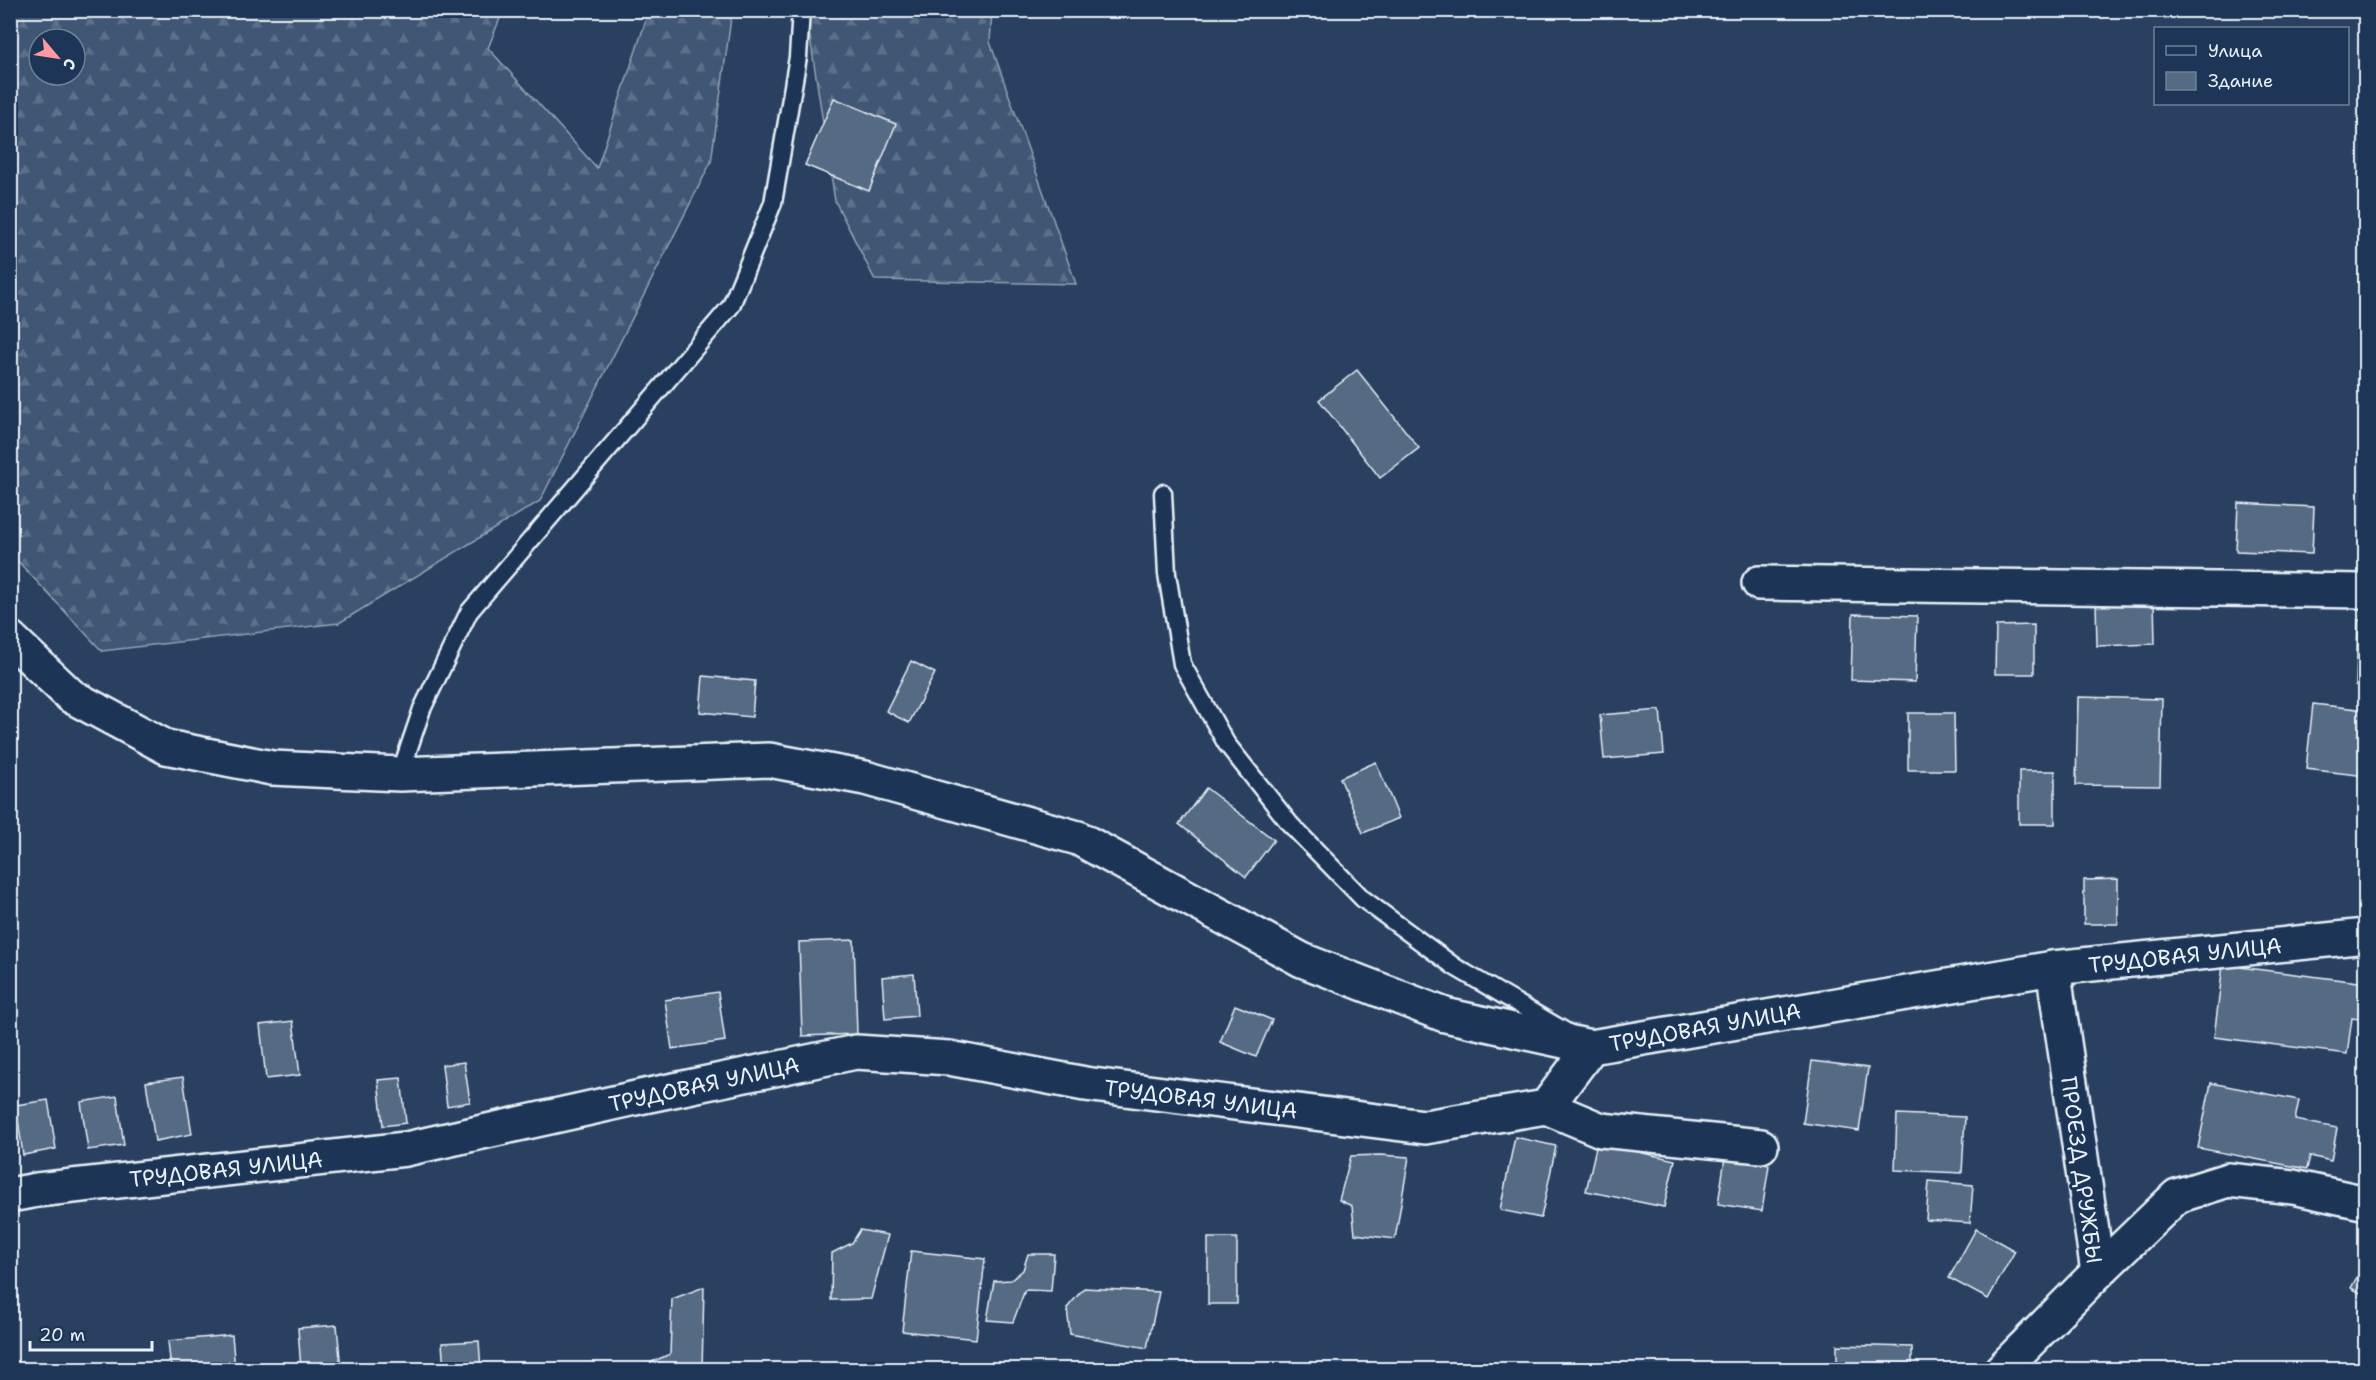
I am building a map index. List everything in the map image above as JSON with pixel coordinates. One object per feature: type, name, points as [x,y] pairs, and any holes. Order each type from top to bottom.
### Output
[{"type":"street","points":[[1759,583],[2366,591]]},
{"type":"street","points":[[10,638],[71,696],[166,747],[272,768],[400,774],[769,760],[865,778],[1078,838],[1302,960],[1445,1015],[1591,1047]]},
{"type":"street","name":"ТРУДОВАЯ УЛИЦА","points":[[10,1195],[37,1190],[406,1149],[856,1052],[949,1058],[1085,1084],[1425,1127],[1546,1107],[1591,1047],[2053,968],[2366,936]]},
{"type":"street","name":"ПРОЕЗД ДРУЖБЫ","points":[[2001,1370],[2098,1272],[2053,968]]},
{"type":"street","points":[[1546,1107],[1601,1130],[1761,1146]]},
{"type":"street","points":[[2098,1272],[2177,1197],[2228,1180],[2293,1186],[2366,1203]]},
{"type":"lane","points":[[400,774],[422,709],[469,612],[731,306],[773,203],[798,57],[801,10]]},
{"type":"lane","points":[[1163,493],[1167,574],[1182,664],[1226,743],[1290,824],[1363,899],[1455,967],[1526,1006],[1591,1047]]},
{"type":"green space","points":[[11,10],[503,11],[488,48],[597,168],[649,11],[732,11],[711,162],[540,501],[339,623],[102,651],[11,554]]},
{"type":"green space","points":[[806,11],[992,11],[990,42],[1076,284],[875,280],[835,201]]},
{"type":"building","points":[[834,98],[896,124],[869,191],[805,165]]},
{"type":"building","points":[[1357,370],[1419,448],[1380,478],[1319,400]]},
{"type":"building","points":[[2238,503],[2314,507],[2312,554],[2236,551]]},
{"type":"building","points":[[2154,600],[2155,644],[2097,646],[2096,602]]},
{"type":"building","points":[[1853,614],[1917,616],[1915,682],[1851,680]]},
{"type":"building","points":[[2358,620],[2366,621],[2366,686],[2356,685]]},
{"type":"building","points":[[2034,625],[2034,674],[1995,674],[1996,626]]},
{"type":"building","points":[[911,661],[935,673],[909,723],[886,711]]},
{"type":"building","points":[[703,676],[755,681],[752,717],[700,712]]},
{"type":"building","points":[[2078,697],[2162,699],[2160,786],[2076,785]]},
{"type":"building","points":[[2313,704],[2366,710],[2366,776],[2306,769]]},
{"type":"building","points":[[1660,710],[1664,754],[1604,759],[1600,715]]},
{"type":"building","points":[[1908,713],[1954,713],[1955,770],[1908,770]]},
{"type":"building","points":[[1376,762],[1399,818],[1363,833],[1340,778]]},
{"type":"building","points":[[2019,771],[2055,771],[2055,824],[2019,824]]},
{"type":"building","points":[[1206,788],[1274,840],[1246,877],[1179,824]]},
{"type":"building","points":[[2118,879],[2118,924],[2084,924],[2084,880]]},
{"type":"building","points":[[854,940],[857,1034],[802,1036],[799,942]]},
{"type":"building","points":[[2223,965],[2366,983],[2366,1020],[2352,1018],[2347,1054],[2214,1037]]},
{"type":"building","points":[[914,974],[917,1016],[885,1019],[882,977]]},
{"type":"building","points":[[718,992],[725,1041],[672,1049],[665,1000]]},
{"type":"building","points":[[1235,1005],[1272,1020],[1256,1057],[1220,1042]]},
{"type":"building","points":[[293,1021],[300,1075],[266,1079],[260,1025]]},
{"type":"building","points":[[1812,1061],[1868,1068],[1859,1131],[1803,1123]]},
{"type":"building","points":[[464,1062],[470,1102],[447,1106],[442,1065]]},
{"type":"building","points":[[183,1077],[192,1134],[155,1141],[146,1082]]},
{"type":"building","points":[[401,1078],[406,1123],[383,1126],[378,1080]]},
{"type":"building","points":[[2211,1083],[2299,1100],[2295,1120],[2337,1128],[2331,1161],[2310,1156],[2307,1169],[2198,1148]]},
{"type":"building","points":[[117,1096],[124,1145],[88,1150],[81,1102]]},
{"type":"building","points":[[48,1100],[56,1149],[23,1155],[16,1105]]},
{"type":"building","points":[[1897,1114],[1965,1117],[1962,1173],[1895,1170]]},
{"type":"building","points":[[1515,1137],[1556,1146],[1541,1218],[1500,1210]]},
{"type":"building","points":[[1597,1143],[1675,1160],[1664,1207],[1586,1191]]},
{"type":"building","points":[[1351,1156],[1409,1157],[1395,1239],[1355,1234],[1352,1206],[1339,1200]]},
{"type":"building","points":[[1725,1158],[1769,1165],[1762,1211],[1718,1204]]},
{"type":"building","points":[[1929,1181],[1973,1185],[1970,1223],[1926,1220]]},
{"type":"building","points":[[1976,1229],[2015,1251],[1988,1299],[1949,1278]]},
{"type":"building","points":[[860,1230],[888,1235],[871,1299],[831,1300],[832,1253],[852,1243]]},
{"type":"building","points":[[1208,1238],[1237,1238],[1237,1304],[1208,1304]]},
{"type":"building","points":[[911,1251],[985,1259],[976,1339],[902,1331]]},
{"type":"building","points":[[1028,1254],[1054,1254],[1051,1291],[1025,1290],[1013,1322],[987,1320],[994,1281],[1011,1280],[1023,1270]]},
{"type":"building","points":[[2366,1261],[2366,1296],[2351,1288]]},
{"type":"building","points":[[704,1287],[702,1370],[634,1370],[670,1354],[672,1299]]},
{"type":"building","points":[[1084,1288],[1159,1292],[1147,1348],[1070,1334],[1067,1308]]},
{"type":"building","points":[[337,1325],[341,1370],[301,1370],[298,1328]]},
{"type":"building","points":[[232,1335],[235,1370],[171,1370],[168,1341]]},
{"type":"building","points":[[479,1341],[481,1370],[444,1370],[442,1343]]},
{"type":"building","points":[[1837,1345],[1912,1347],[1912,1370],[1837,1370]]}]
